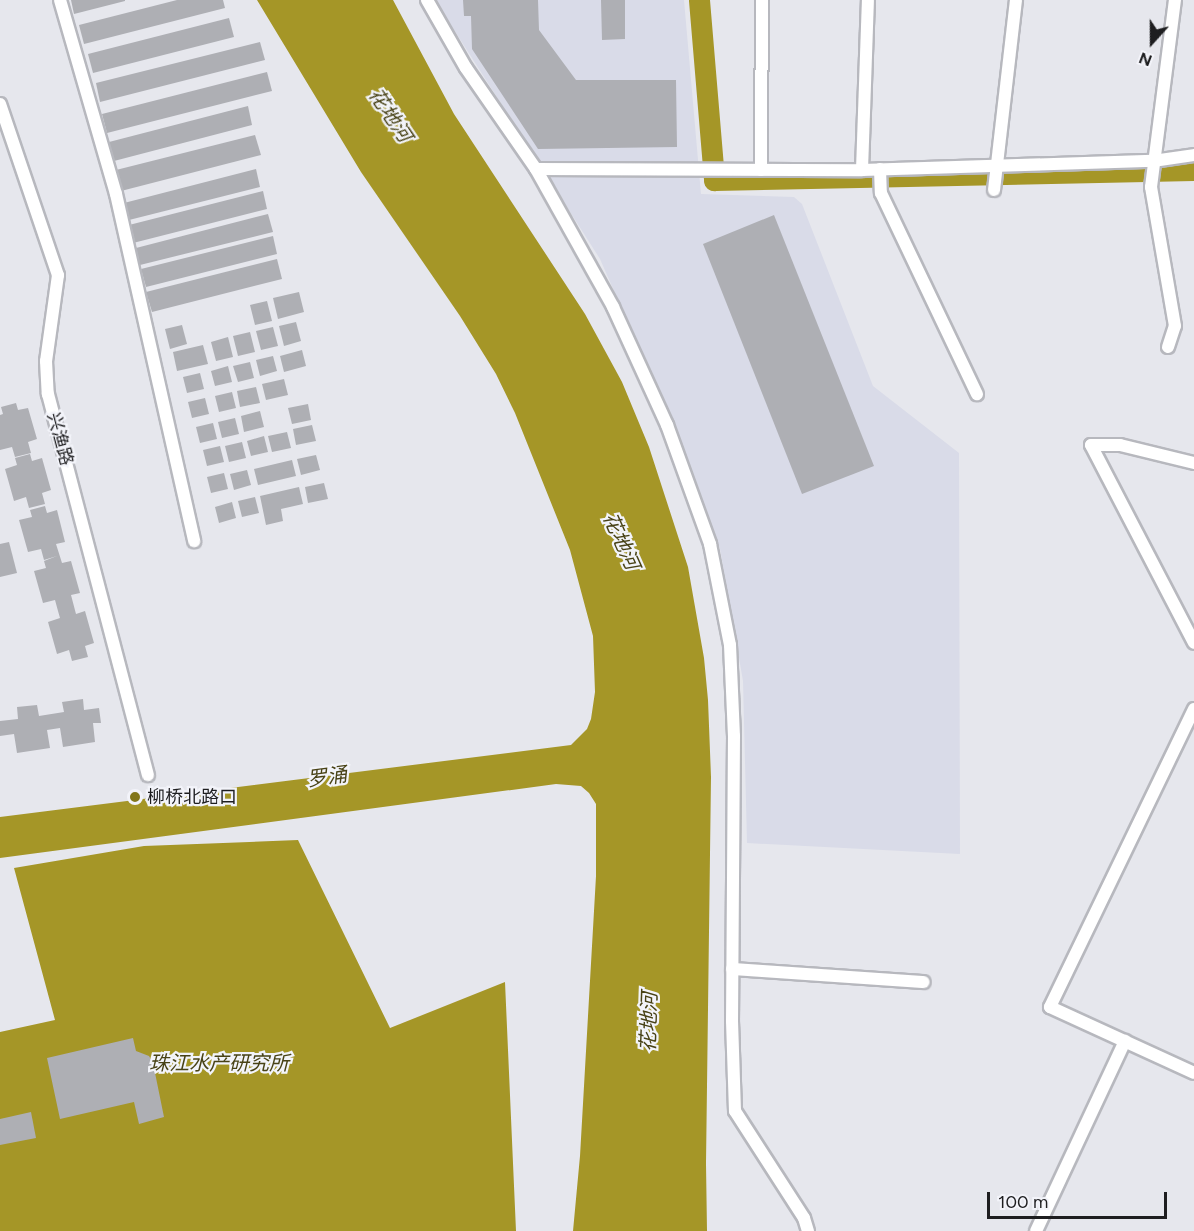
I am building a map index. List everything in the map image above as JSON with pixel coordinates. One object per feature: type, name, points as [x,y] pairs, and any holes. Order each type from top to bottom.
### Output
[{"type":"street","points":[[60,0],[116,194],[194,541]]},
{"type":"street","points":[[427,0],[466,68],[536,169],[613,307],[668,424],[710,544],[730,645],[734,736],[732,969],[735,1112],[804,1218],[808,1231]]},
{"type":"street","points":[[761,170],[762,0]]},
{"type":"street","points":[[862,170],[868,0]]},
{"type":"street","points":[[994,190],[995,165],[1016,0]]},
{"type":"street","points":[[1168,347],[1175,326],[1151,187],[1175,0]]},
{"type":"street","name":"兴渔路","points":[[0,104],[58,275],[46,361],[48,394],[148,775]]},
{"type":"street","points":[[536,169],[862,170],[1153,161],[1194,155]]},
{"type":"street","points":[[880,169],[881,193],[976,394]]},
{"type":"street","points":[[1194,463],[1120,445],[1090,445],[1194,643]]},
{"type":"street","points":[[1194,709],[1050,1007],[1194,1073]]},
{"type":"street","points":[[732,969],[924,982]]},
{"type":"street","points":[[1036,1231],[1125,1041]]},
{"type":"shaded area","points":[[435,0],[684,0],[701,194],[794,197],[802,204],[873,386],[959,453],[960,854],[747,843],[743,681],[720,549],[678,437],[600,259]]},
{"type":"water","points":[[257,0],[393,0],[454,114],[585,314],[622,382],[649,447],[688,567],[704,658],[708,700],[711,777],[707,1231],[573,1231],[580,1156],[596,876],[596,804],[581,786],[556,784],[0,858],[0,817],[571,745],[587,729],[591,719],[595,692],[593,636],[570,550],[515,413],[496,374],[460,316],[361,172]]},
{"type":"water","name":"珠江水产研究所","points":[[298,840],[390,1028],[505,982],[516,1231],[0,1231],[0,1032],[55,1020],[14,868],[144,846]]},
{"type":"building","points":[[71,0],[125,0],[125,1],[74,14]]},
{"type":"building","points":[[177,0],[223,0],[225,8],[84,44],[79,25]]},
{"type":"building","points":[[463,0],[538,0],[539,30],[576,80],[676,80],[677,147],[538,149],[472,49],[471,16],[464,16]]},
{"type":"building","points":[[601,0],[625,0],[625,39],[602,40]]},
{"type":"building","points":[[229,18],[234,37],[93,73],[88,54]]},
{"type":"building","points":[[260,42],[265,60],[100,102],[96,83]]},
{"type":"building","points":[[267,72],[272,91],[107,133],[102,114]]},
{"type":"building","points":[[248,106],[252,125],[114,161],[109,142]]},
{"type":"building","points":[[255,135],[261,155],[121,191],[116,170]]},
{"type":"building","points":[[256,169],[260,187],[129,220],[124,203]]},
{"type":"building","points":[[263,191],[267,209],[133,243],[129,225]]},
{"type":"building","points":[[268,214],[273,232],[140,265],[136,248]]},
{"type":"building","points":[[774,215],[874,466],[802,494],[703,244]]},
{"type":"building","points":[[273,236],[277,254],[146,287],[141,269]]},
{"type":"building","points":[[277,259],[282,279],[152,312],[146,292]]},
{"type":"building","points":[[299,292],[304,312],[278,319],[273,298]]},
{"type":"building","points":[[267,301],[272,321],[255,325],[250,305]]},
{"type":"building","points":[[296,322],[301,341],[284,346],[279,326]]},
{"type":"building","points":[[182,325],[187,344],[170,349],[165,329]]},
{"type":"building","points":[[273,327],[278,346],[261,350],[256,331]]},
{"type":"building","points":[[250,332],[255,352],[238,356],[233,336]]},
{"type":"building","points":[[228,337],[233,357],[216,361],[211,342]]},
{"type":"building","points":[[203,345],[208,364],[177,371],[173,352]]},
{"type":"building","points":[[302,350],[306,366],[284,372],[280,356]]},
{"type":"building","points":[[273,356],[277,371],[260,376],[256,360]]},
{"type":"building","points":[[250,362],[254,378],[238,382],[233,366]]},
{"type":"building","points":[[228,366],[232,382],[215,386],[211,371]]},
{"type":"building","points":[[200,373],[204,389],[187,393],[183,377]]},
{"type":"building","points":[[284,379],[288,395],[266,400],[262,384]]},
{"type":"building","points":[[256,387],[260,403],[240,407],[237,391]]},
{"type":"building","points":[[232,392],[236,408],[219,412],[215,396]]},
{"type":"building","points":[[205,398],[209,414],[192,418],[188,402]]},
{"type":"building","points":[[16,403],[18,410],[28,408],[37,439],[28,442],[31,453],[15,457],[12,447],[0,450],[0,415],[3,414],[1,407]]},
{"type":"building","points":[[308,404],[311,420],[292,424],[288,408]]},
{"type":"building","points":[[260,411],[264,427],[244,432],[241,416]]},
{"type":"building","points":[[235,418],[239,434],[222,438],[218,422]]},
{"type":"building","points":[[213,423],[217,439],[200,443],[196,427]]},
{"type":"building","points":[[312,425],[316,441],[296,445],[293,429]]},
{"type":"building","points":[[287,432],[291,448],[272,452],[268,436]]},
{"type":"building","points":[[264,436],[268,452],[251,456],[247,441]]},
{"type":"building","points":[[242,442],[246,458],[229,462],[225,446]]},
{"type":"building","points":[[220,446],[224,462],[207,466],[203,450]]},
{"type":"building","points":[[30,454],[32,461],[42,458],[51,490],[42,493],[45,504],[29,508],[26,497],[14,501],[5,469],[17,465],[15,458]]},
{"type":"building","points":[[316,455],[320,470],[301,475],[297,459]]},
{"type":"building","points":[[292,460],[296,476],[258,485],[254,469]]},
{"type":"building","points":[[247,470],[251,485],[234,490],[230,474]]},
{"type":"building","points":[[224,473],[228,489],[211,493],[207,477]]},
{"type":"building","points":[[324,483],[328,499],[308,503],[305,487]]},
{"type":"building","points":[[299,487],[303,504],[281,509],[283,521],[266,525],[260,496]]},
{"type":"building","points":[[255,497],[259,513],[242,517],[238,501]]},
{"type":"building","points":[[232,502],[236,518],[219,523],[215,507]]},
{"type":"building","points":[[45,506],[47,513],[57,510],[65,542],[56,544],[62,563],[71,561],[80,593],[71,595],[76,614],[85,611],[94,643],[85,646],[88,657],[72,661],[69,650],[57,654],[48,622],[60,618],[55,600],[43,603],[34,571],[46,568],[44,561],[57,556],[44,560],[41,549],[28,552],[19,520],[32,517],[30,510]]},
{"type":"building","points":[[9,542],[17,573],[0,577],[0,544]]},
{"type":"building","points":[[83,699],[84,710],[99,708],[101,723],[93,723],[95,742],[63,747],[60,728],[47,730],[50,748],[17,753],[14,734],[0,736],[0,721],[18,719],[17,707],[37,705],[39,716],[64,712],[62,702]]},
{"type":"building","points":[[133,1038],[136,1051],[149,1056],[153,1063],[164,1117],[139,1124],[134,1102],[60,1119],[47,1058]]},
{"type":"building","points":[[31,1112],[36,1138],[0,1145],[0,1119]]},
{"type":"waterway","points":[[699,0],[714,180],[1194,170]]},
{"type":"place","name":"柳桥北路口","points":[[135,797]]},
{"type":"water label","name":"花地河","points":[[390,115]]},
{"type":"water label","name":"花地河","points":[[621,541]]},
{"type":"water label","name":"罗涌","points":[[327,777]]},
{"type":"water label","name":"花地河","points":[[649,1022]]}]
